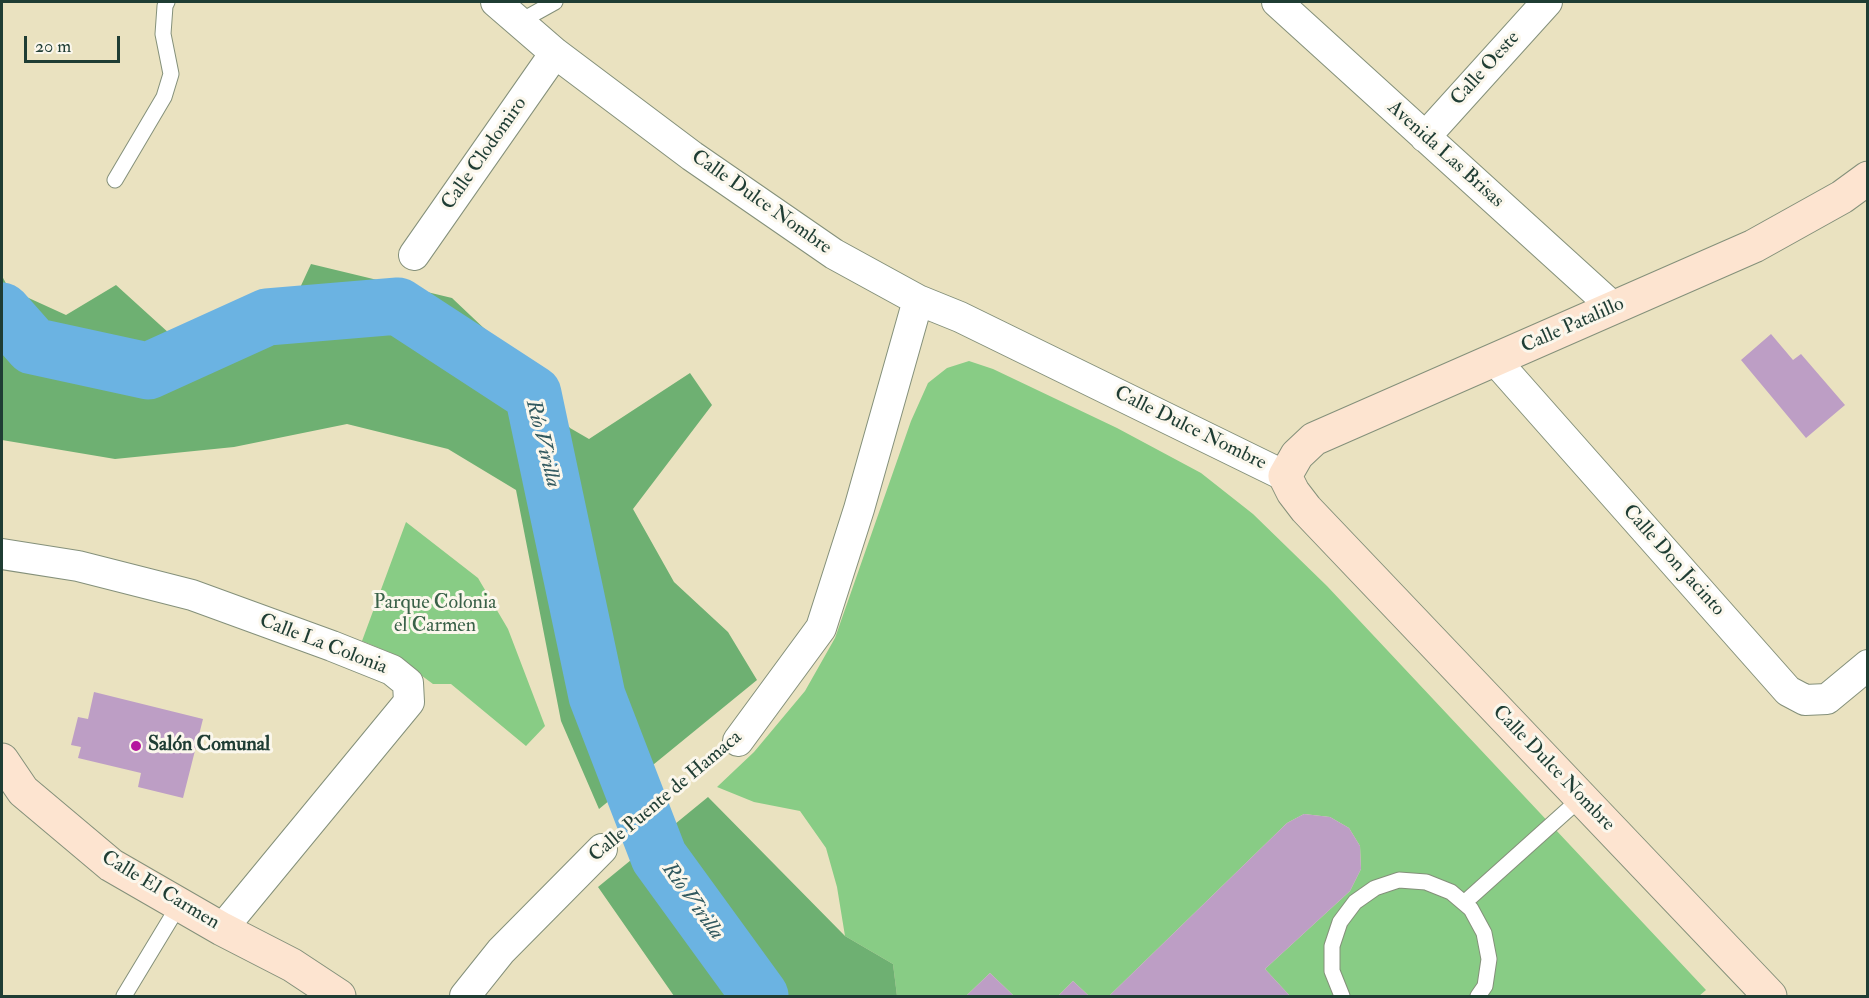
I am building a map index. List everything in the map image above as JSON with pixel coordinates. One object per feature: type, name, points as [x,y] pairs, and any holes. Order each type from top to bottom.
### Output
[{"type":"street","name":"Calle Dulce Nombre","points":[[496,2],[555,53],[692,156],[834,254],[918,300],[960,317],[1285,476],[1293,492],[1306,509],[1770,996]]},
{"type":"street","name":"Avenida Las Brisas","points":[[1277,2],[1614,308]]},
{"type":"street","name":"Calle Oeste","points":[[1425,136],[1547,2]]},
{"type":"street","name":"Calle Clodomiro","points":[[414,255],[555,53]]},
{"type":"street","name":"Calle Patalillo","points":[[1285,476],[1298,455],[1314,439],[1754,246],[1842,197],[1868,178]]},
{"type":"street","name":"Calle Puente de Hamaca","points":[[738,741],[821,628],[859,509],[918,300]]},
{"type":"street","name":"Calle Don Jacinto","points":[[1495,360],[1788,691],[1805,700],[1827,699],[1868,665]]},
{"type":"street","name":"Calle La Colonia","points":[[2,554],[78,566],[192,595],[392,670],[408,683],[409,702],[222,929]]},
{"type":"street","name":"Calle El Carmen","points":[[2,760],[23,792],[111,865],[222,929],[292,965],[339,996]]},
{"type":"street","name":"Calle Puente de Hamaca","points":[[465,996],[501,951],[602,849]]},
{"type":"lane","points":[[115,180],[164,97],[171,74],[163,34],[167,2]]},
{"type":"lane","points":[[519,22],[555,2]]},
{"type":"lane","points":[[1464,903],[1581,798]]},
{"type":"lane","points":[[1342,996],[1332,971],[1332,945],[1340,922],[1355,902],[1375,888],[1400,880],[1426,882],[1451,892],[1471,909],[1484,933],[1489,959],[1485,986],[1478,996]]},
{"type":"lane","points":[[124,996],[179,905]]},
{"type":"path","name":"Calle Puente de Hamaca","points":[[602,849],[738,741]]},
{"type":"green space","points":[[311,264],[452,298],[507,350],[570,428],[589,439],[690,373],[712,405],[633,509],[674,582],[728,632],[757,680],[599,809],[561,721],[516,490],[448,449],[347,424],[234,447],[115,459],[2,440],[2,276],[9,289],[66,315],[116,285],[170,334],[227,326],[280,331]]},
{"type":"green space","points":[[969,361],[993,369],[1117,428],[1201,473],[1253,514],[1327,586],[1706,990],[1699,996],[1290,996],[1265,969],[1350,891],[1361,869],[1360,846],[1349,828],[1330,817],[1304,814],[1287,823],[1109,996],[1089,996],[1073,981],[1058,996],[1014,996],[990,973],[966,996],[897,996],[893,964],[845,936],[837,887],[826,848],[800,811],[754,802],[717,787],[754,752],[805,691],[835,638],[911,421],[928,383],[947,368]]},
{"type":"green space","name":"Parque Colonia el Carmen","points":[[406,522],[478,578],[508,629],[545,726],[526,746],[451,684],[433,684],[391,653],[362,641]]},
{"type":"green space","points":[[708,797],[845,936],[893,964],[897,996],[674,996],[598,887]]},
{"type":"building","points":[[1771,334],[1793,360],[1801,354],[1845,405],[1806,438],[1741,360]]},
{"type":"building","name":"Salón Comunal","points":[[94,692],[203,719],[183,798],[138,787],[141,773],[78,758],[81,747],[71,745],[78,717],[88,719]]},
{"type":"building","points":[[1304,814],[1330,817],[1349,828],[1360,846],[1361,869],[1350,891],[1265,969],[1290,996],[1109,996],[1287,823]]},
{"type":"building","points":[[990,973],[1014,996],[966,996]]},
{"type":"building","points":[[1073,981],[1089,996],[1058,996]]},
{"type":"waterway","name":"Río Virilla","points":[[2,311],[33,346],[148,371],[267,317],[398,306],[533,394],[597,696],[659,857],[760,996]]},
{"type":"place","name":"Salón Comunal","points":[[136,746]]}]
